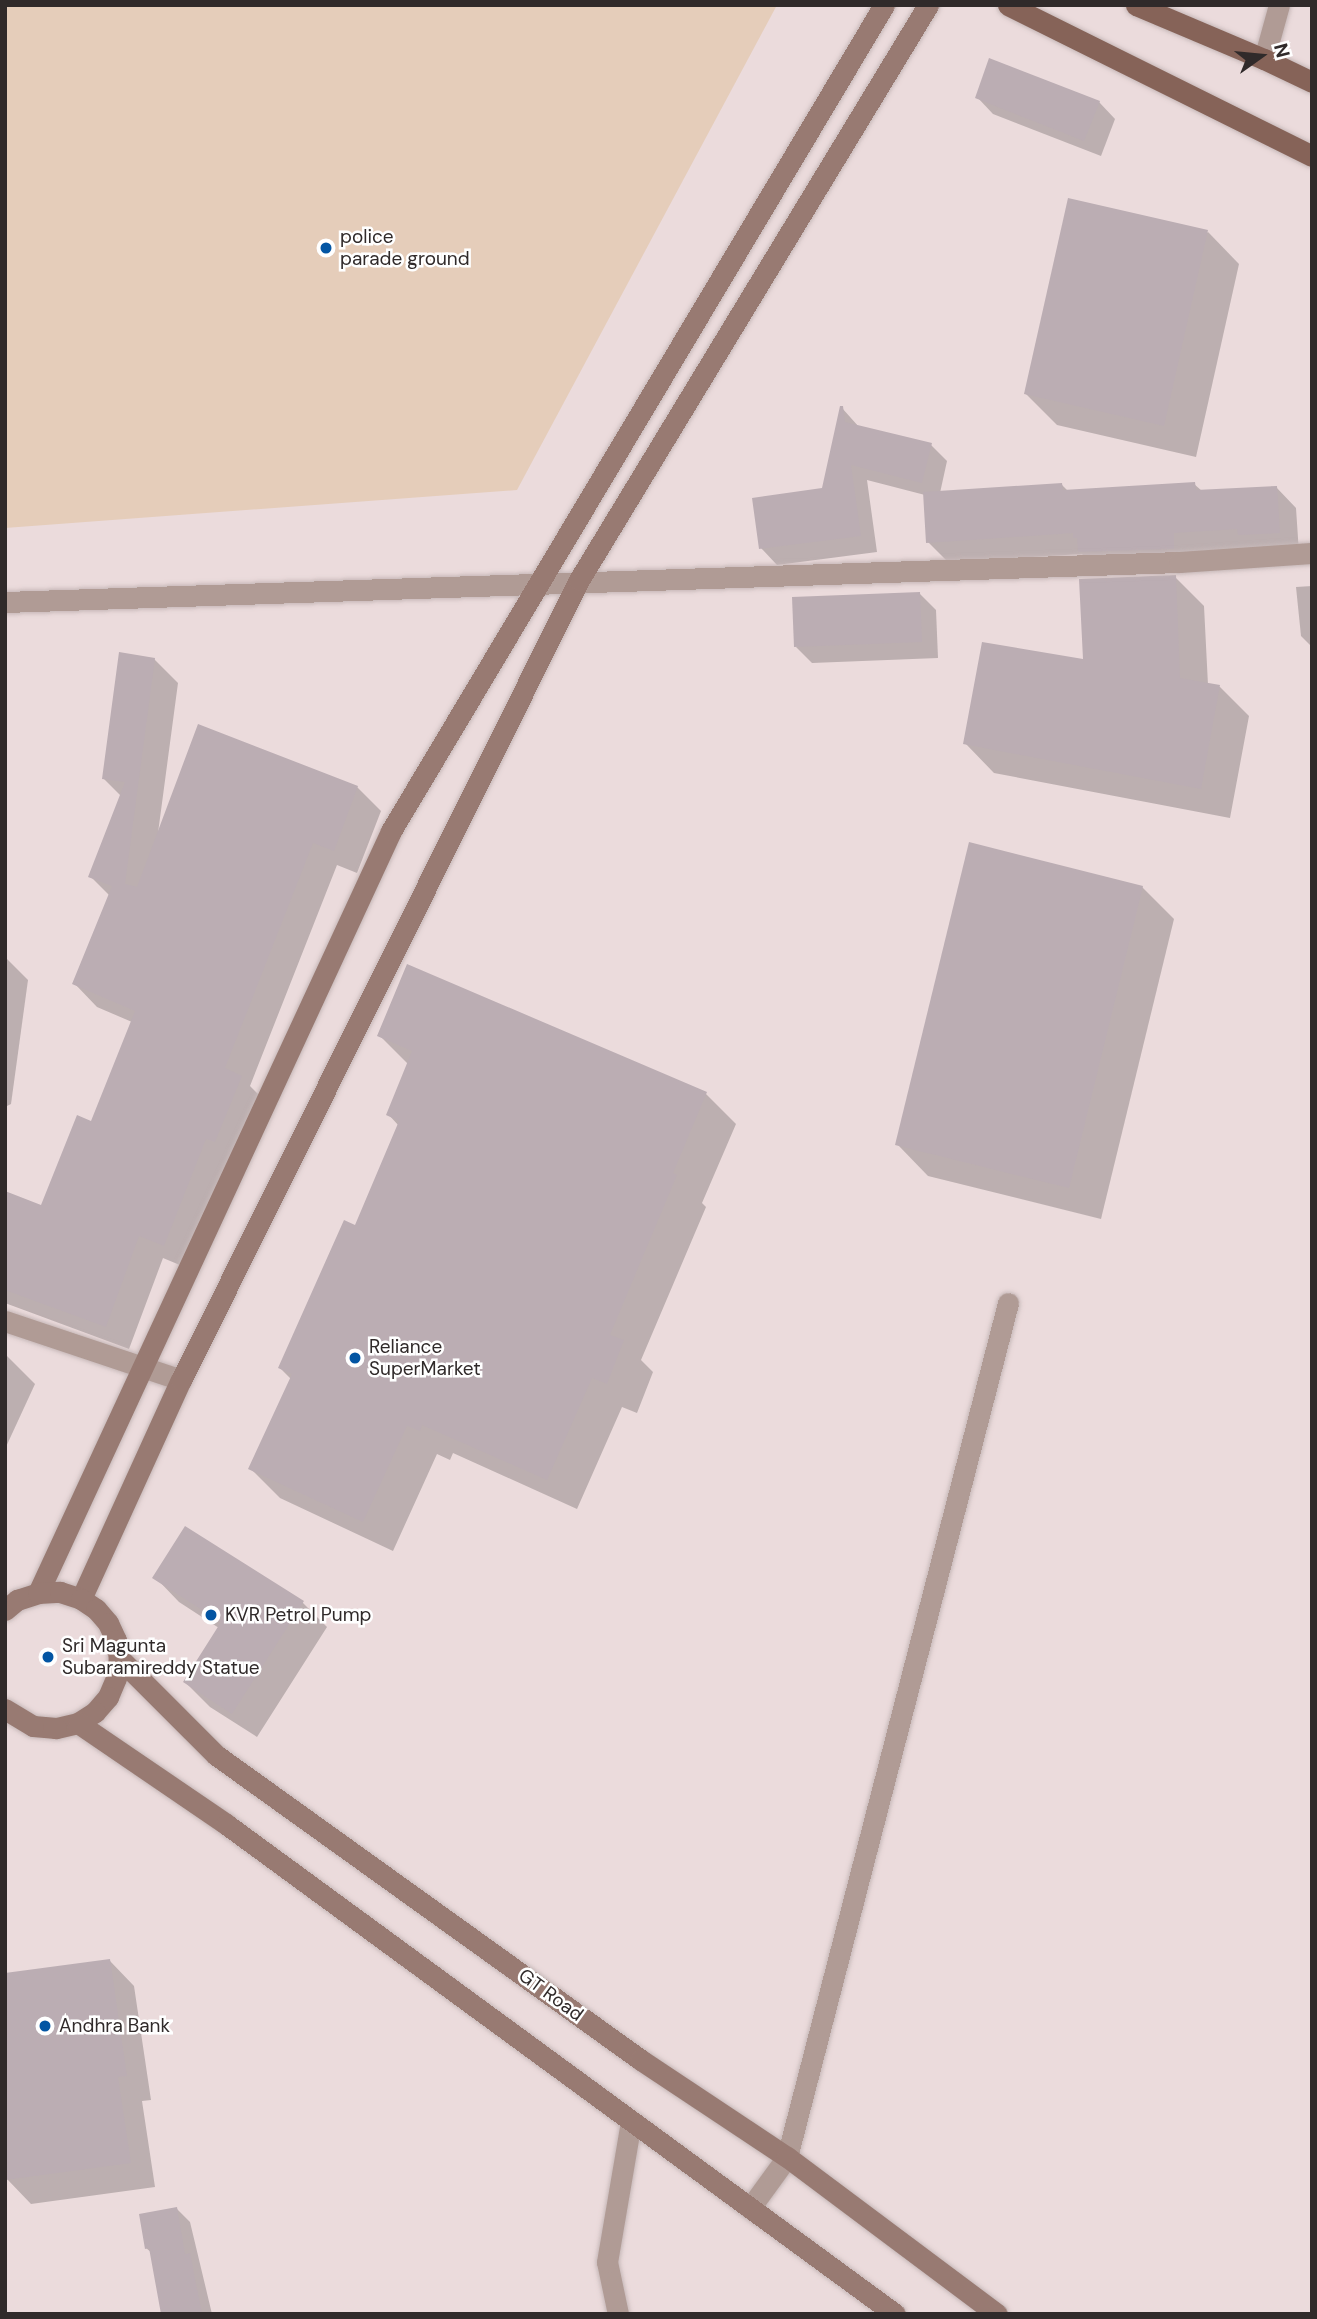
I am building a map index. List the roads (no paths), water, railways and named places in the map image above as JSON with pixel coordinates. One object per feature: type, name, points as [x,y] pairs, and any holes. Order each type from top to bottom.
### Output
[{"type":"main road","points":[[38,1593],[391,831],[884,5]]},
{"type":"main road","points":[[81,1599],[181,1380],[579,580],[928,5]]},
{"type":"main road","points":[[1008,5],[1312,156]]},
{"type":"main road","points":[[1136,5],[1312,82]]},
{"type":"main road","points":[[7,1718],[33,1726],[56,1728],[78,1723],[95,1712],[108,1697],[116,1678],[119,1658],[116,1640],[108,1623],[96,1609],[81,1599],[60,1592],[38,1593],[9,1602]]},
{"type":"main road","name":"GT Road","points":[[119,1658],[216,1755],[641,2060],[787,2157],[997,2314]]},
{"type":"main road","points":[[78,1723],[226,1824],[895,2314]]},
{"type":"street","points":[[1264,59],[1279,5]]},
{"type":"street","points":[[5,602],[540,581],[1165,562],[1312,553]]},
{"type":"street","points":[[750,2208],[787,2157],[1009,1303]]},
{"type":"street","points":[[5,1321],[181,1380]]},
{"type":"street","points":[[618,2314],[607,2262],[631,2121]]},
{"type":"place","name":"police parade ground","points":[[326,248]]},
{"type":"place","name":"Reliance SuperMarket","points":[[355,1358]]},
{"type":"place","name":"KVR Petrol Pump","points":[[211,1615]]},
{"type":"place","name":"Sri Magunta Subaramireddy Statue","points":[[48,1657]]},
{"type":"place","name":"Andhra Bank","points":[[45,2026]]}]
